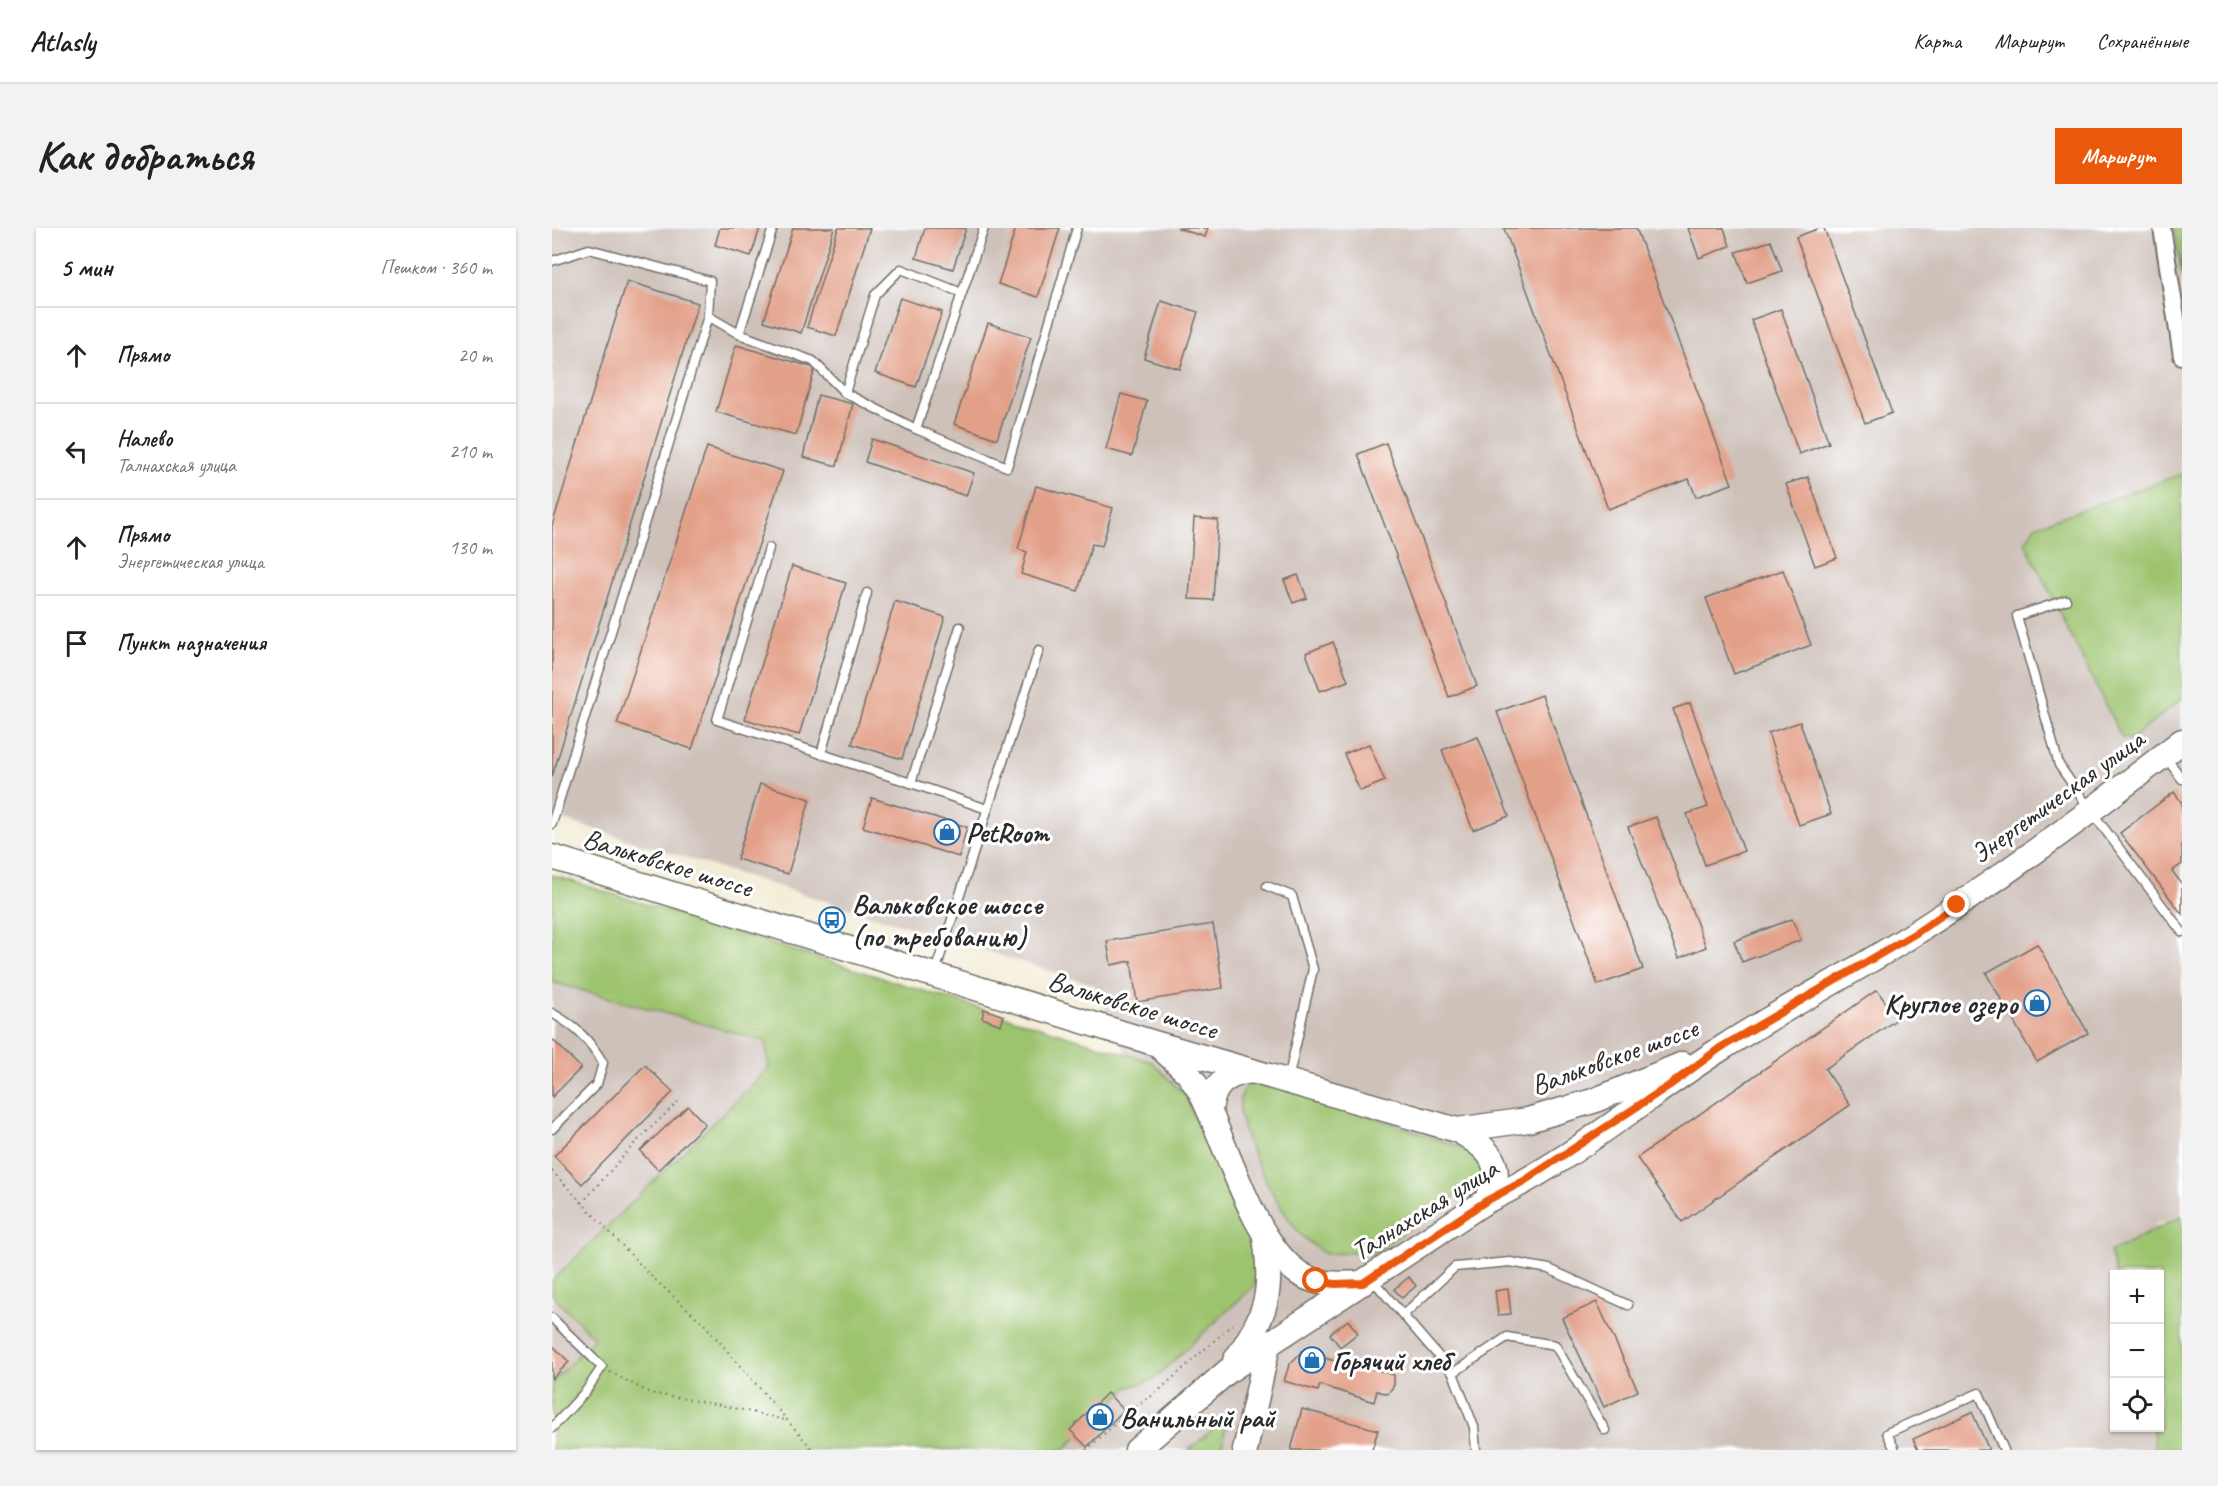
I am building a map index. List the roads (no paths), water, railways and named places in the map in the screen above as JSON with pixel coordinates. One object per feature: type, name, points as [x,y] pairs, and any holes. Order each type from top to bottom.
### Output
[{"type":"main road","name":"Энергетическая улица","points":[[1720,1048],[1916,933],[2038,850],[2173,748]]},
{"type":"main road","name":"Вальковское шоссе","points":[[552,857],[1154,1043],[1457,1130],[1472,1138],[1491,1158],[1497,1178],[1495,1197]]},
{"type":"main road","points":[[1154,1043],[1212,1100],[1232,1163],[1265,1236],[1285,1261],[1301,1274],[1316,1281],[1335,1284],[1367,1280]]},
{"type":"main road","name":"Вальковское шоссе","points":[[1457,1130],[1528,1120],[1593,1101],[1720,1048]]},
{"type":"main road","name":"Талнахская улица","points":[[1137,1450],[1228,1371],[1670,1085],[1720,1048]]},
{"type":"main road","points":[[1212,1100],[1229,1076],[1252,1071]]},
{"type":"main road","points":[[1228,1371],[1257,1328],[1266,1307],[1270,1268],[1265,1236]]},
{"type":"main road","points":[[1245,1450],[1268,1346]]},
{"type":"street","points":[[2162,228],[2182,357]]},
{"type":"lane","points":[[739,334],[773,228]]},
{"type":"lane","points":[[916,429],[984,228]]},
{"type":"lane","points":[[708,316],[739,334],[813,361],[845,393],[916,429],[1007,467],[1077,228]]},
{"type":"lane","points":[[552,261],[589,249],[710,280],[708,316],[552,824]]},
{"type":"lane","points":[[845,393],[874,295],[901,268],[962,293]]},
{"type":"lane","points":[[769,548],[717,720],[987,809]]},
{"type":"lane","points":[[821,754],[867,593]]},
{"type":"lane","points":[[2066,600],[2017,616],[2060,765],[2091,811],[2182,932]]},
{"type":"lane","points":[[911,783],[960,627]]},
{"type":"lane","points":[[934,975],[1039,650]]},
{"type":"lane","points":[[2173,748],[2182,779]]},
{"type":"lane","points":[[1267,886],[1292,896],[1313,969],[1288,1081]]},
{"type":"lane","points":[[552,1013],[572,1025],[592,1043],[603,1063],[597,1084],[552,1129]]},
{"type":"lane","points":[[1403,1315],[1455,1267],[1510,1262],[1549,1269],[1628,1305]]},
{"type":"lane","points":[[1367,1280],[1403,1315],[1453,1373],[1474,1427],[1476,1450]]},
{"type":"lane","points":[[552,1318],[602,1367],[586,1391],[552,1428]]},
{"type":"lane","points":[[1453,1373],[1507,1337],[1555,1345],[1605,1430]]},
{"type":"lane","points":[[1895,1450],[1887,1433],[1979,1393],[2004,1450]]},
{"type":"place","name":"PetRoom","points":[[947,832]]},
{"type":"place","name":"Вальковское шоссе (по требованию)","points":[[832,920]]},
{"type":"place","name":"Круглое озеро","points":[[2037,1003]]},
{"type":"place","name":"Горячий хлеб","points":[[1312,1360]]},
{"type":"place","name":"Ванильный рай","points":[[1100,1417]]}]
